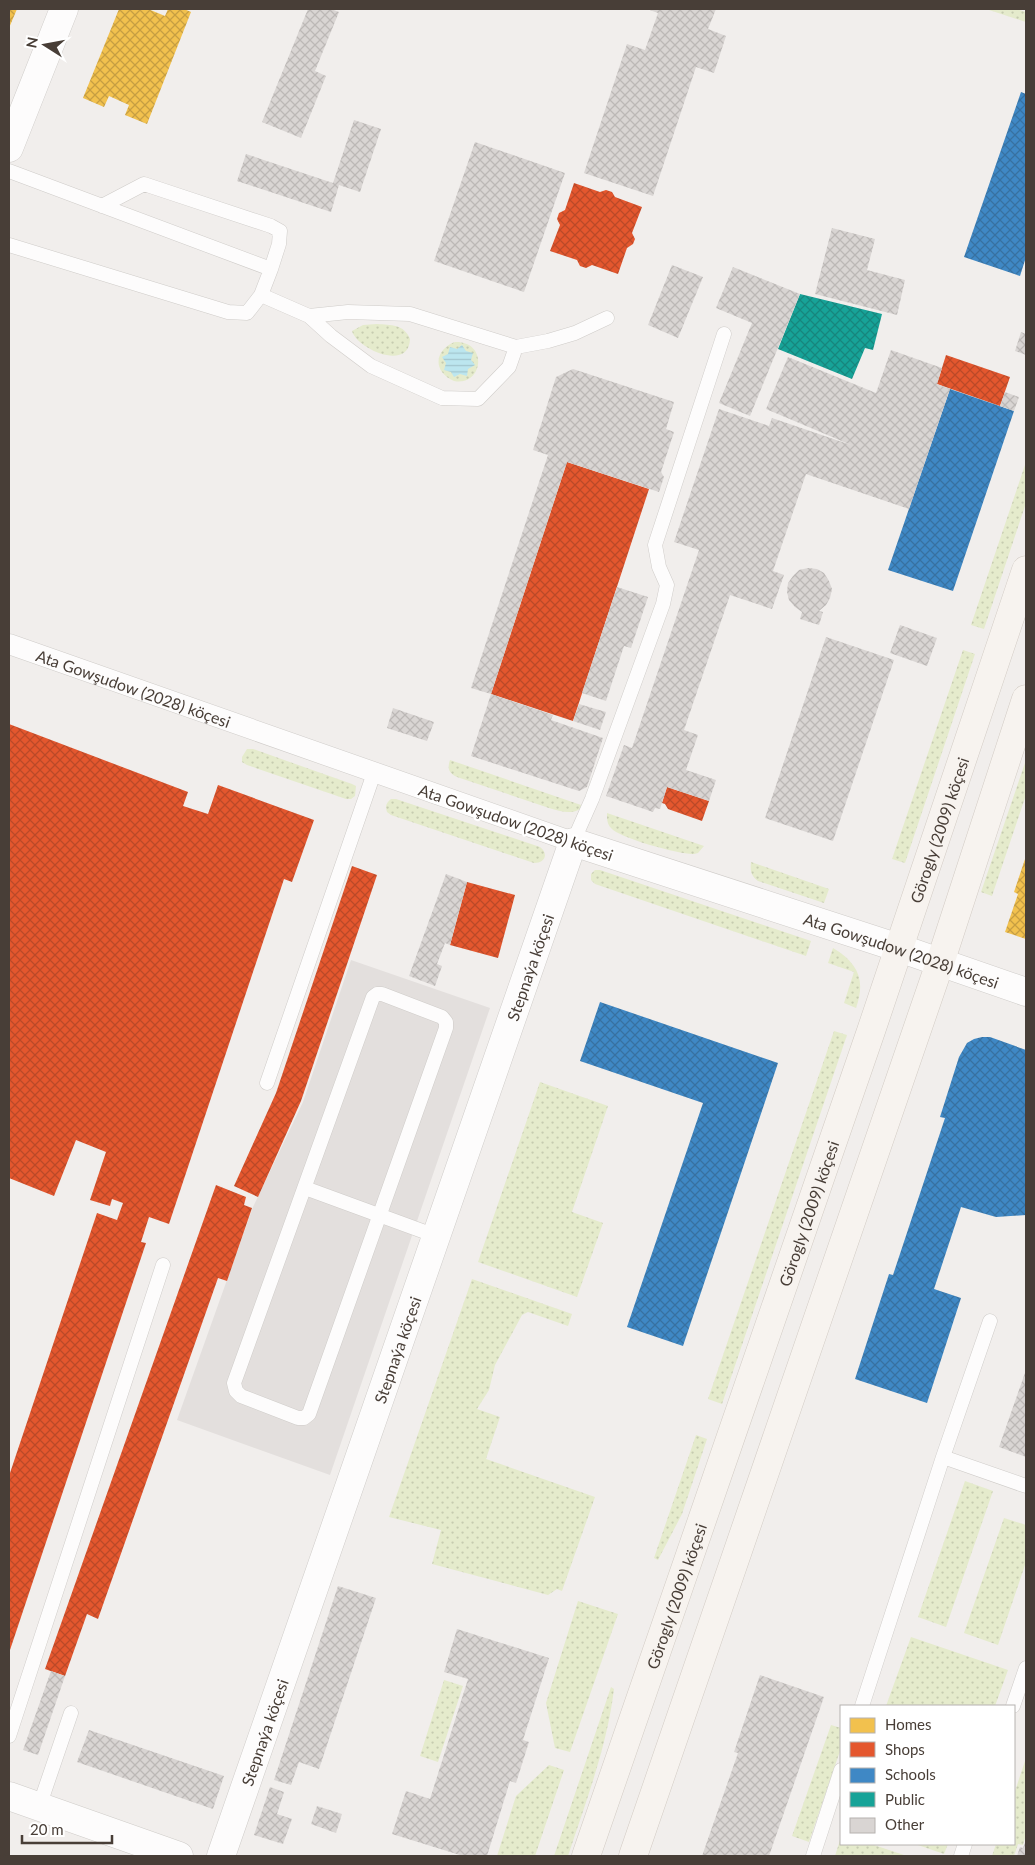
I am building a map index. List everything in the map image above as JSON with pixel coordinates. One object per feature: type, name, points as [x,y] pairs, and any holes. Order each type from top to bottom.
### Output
[{"type":"main road","name":"Görogly (2009) köçesi","points":[[586,1856],[899,948],[1026,570]]},
{"type":"main road","points":[[633,1856],[940,963],[1026,699]]},
{"type":"street","points":[[9,148],[64,9]]},
{"type":"street","name":"Ata Gowşudow (2028) köçesi","points":[[9,644],[374,774],[1026,992]]},
{"type":"street","name":"Stepnaýa köçesi","points":[[221,1856],[573,842]]},
{"type":"street","points":[[9,1796],[179,1856]]},
{"type":"lane","points":[[9,171],[271,269]]},
{"type":"lane","points":[[9,245],[228,312],[247,313],[261,295],[279,244],[280,231],[271,226],[144,184],[102,206]]},
{"type":"lane","points":[[261,295],[310,316],[331,336],[370,366],[442,398],[478,398],[509,367],[516,347]]},
{"type":"lane","points":[[310,316],[348,312],[410,314],[516,347],[566,336],[607,318]]},
{"type":"lane","points":[[573,842],[592,799],[663,604],[666,585],[658,566],[655,545],[724,334]]},
{"type":"lane","points":[[267,1083],[374,774]]},
{"type":"lane","points":[[377,994],[382,994],[442,1017],[446,1022],[446,1028],[309,1414],[304,1418],[298,1418],[241,1396],[236,1391],[234,1383],[305,1188],[373,997],[377,994]]},
{"type":"lane","points":[[305,1188],[436,1236]]},
{"type":"lane","points":[[9,1736],[163,1265]]},
{"type":"lane","points":[[862,1705],[943,1457],[990,1321]]},
{"type":"lane","points":[[943,1457],[1026,1486]]},
{"type":"lane","points":[[1013,1705],[1026,1670]]},
{"type":"lane","points":[[39,1806],[71,1713]]},
{"type":"lane","points":[[813,1856],[840,1773]]},
{"type":"green space","points":[[986,9],[1016,9],[1026,12],[1026,22]]},
{"type":"green space","points":[[363,325],[396,326],[404,330],[410,339],[407,349],[401,354],[393,356],[382,354],[363,344],[352,331]]},
{"type":"green space","points":[[455,342],[466,344],[477,355],[476,371],[464,381],[450,379],[439,367],[439,358],[443,350]]},
{"type":"green space","points":[[1026,462],[1026,503],[984,629],[971,625]]},
{"type":"green space","points":[[963,650],[975,654],[905,863],[892,859]]},
{"type":"green space","points":[[247,749],[253,749],[352,784],[356,786],[355,796],[351,799],[346,799],[247,765],[242,762],[242,757]]},
{"type":"green space","points":[[450,760],[581,805],[580,809],[569,812],[549,808],[457,777],[449,770]]},
{"type":"green space","points":[[1026,760],[1026,795],[992,896],[981,892]]},
{"type":"green space","points":[[391,799],[396,799],[540,847],[544,852],[544,858],[538,863],[534,863],[391,815],[387,812],[386,806]]},
{"type":"green space","points":[[607,813],[704,846],[698,853],[687,854],[637,841],[611,828],[608,823]]},
{"type":"green space","points":[[751,862],[829,889],[824,903],[758,881],[751,873]]},
{"type":"green space","points":[[595,870],[600,870],[811,941],[806,956],[595,884],[591,880],[591,874]]},
{"type":"green space","points":[[833,948],[849,960],[858,973],[860,989],[856,1008],[844,1003],[854,972],[828,963]]},
{"type":"green space","points":[[834,1031],[847,1035],[722,1404],[708,1399]]},
{"type":"green space","points":[[540,1082],[608,1106],[572,1212],[603,1223],[577,1297],[478,1262]]},
{"type":"green space","points":[[472,1279],[572,1314],[568,1326],[528,1312],[522,1315],[495,1365],[489,1390],[477,1409],[500,1417],[486,1459],[595,1497],[562,1591],[557,1589],[548,1595],[432,1564],[441,1530],[389,1517]]},
{"type":"green space","points":[[696,1435],[707,1439],[682,1514],[658,1560],[654,1558]]},
{"type":"green space","points":[[965,1481],[993,1491],[946,1627],[918,1617]]},
{"type":"green space","points":[[1004,1518],[1026,1525],[1026,1562],[998,1645],[964,1633]]},
{"type":"green space","points":[[578,1601],[618,1614],[570,1752],[555,1748],[546,1703]]},
{"type":"green space","points":[[911,1637],[1008,1670],[995,1705],[886,1705]]},
{"type":"green space","points":[[444,1680],[463,1686],[438,1762],[420,1756]]},
{"type":"green space","points":[[611,1687],[614,1689],[611,1711],[589,1794],[568,1856],[554,1856]]},
{"type":"green space","points":[[831,1725],[840,1728],[840,1751],[809,1842],[792,1836]]},
{"type":"green space","points":[[1026,1758],[1026,1835],[1023,1845],[1018,1844],[1014,1856],[992,1856],[996,1845],[1015,1845],[1015,1791]]},
{"type":"green space","points":[[549,1765],[564,1770],[535,1856],[497,1856],[516,1796]]},
{"type":"green space","points":[[840,1840],[840,1845],[874,1845],[907,1856],[835,1856]]},
{"type":"green space","points":[[918,1845],[948,1845],[944,1854]]},
{"type":"shaded area","points":[[351,960],[490,1008],[330,1475],[177,1420],[253,1207],[303,1102]]},
{"type":"water","points":[[462,345],[466,351],[473,353],[471,360],[475,365],[468,369],[467,376],[460,374],[454,377],[451,372],[444,370],[446,363],[442,357],[448,354],[450,347],[457,349]]},
{"type":"building: Homes","points":[[9,9],[17,9],[9,28]]},
{"type":"building: Homes","points":[[119,9],[148,9],[165,16],[168,9],[184,9],[191,12],[147,124],[125,115],[129,105],[109,96],[104,107],[83,98]]},
{"type":"building: Homes","points":[[1026,856],[1026,939],[1005,932],[1018,894],[1014,892]]},
{"type":"building: Shops","points":[[574,183],[600,192],[606,190],[612,192],[615,197],[642,207],[632,233],[635,239],[633,244],[627,248],[618,274],[592,265],[586,268],[580,266],[577,260],[550,251],[560,225],[557,219],[559,213],[565,210]]},
{"type":"building: Shops","points":[[946,355],[1010,377],[1000,406],[937,384]]},
{"type":"building: Shops","points":[[567,462],[649,489],[573,721],[491,694]]},
{"type":"building: Shops","points":[[9,724],[188,792],[183,806],[208,814],[218,785],[314,820],[292,882],[284,879],[169,1224],[149,1217],[141,1242],[146,1243],[9,1653],[9,1476],[97,1213],[117,1220],[123,1203],[112,1199],[110,1206],[90,1200],[106,1152],[76,1140],[54,1196],[9,1178]]},
{"type":"building: Shops","points":[[667,787],[709,801],[702,821],[668,809],[662,803]]},
{"type":"building: Shops","points":[[352,866],[377,875],[301,1101],[258,1197],[234,1186],[276,1093]]},
{"type":"building: Shops","points":[[467,882],[515,895],[498,958],[450,945]]},
{"type":"building: Shops","points":[[216,1185],[246,1197],[244,1205],[252,1208],[227,1281],[218,1278],[98,1619],[87,1614],[65,1676],[45,1669]]},
{"type":"building: Schools","points":[[1021,92],[1026,94],[1026,257],[1020,276],[964,257]]},
{"type":"building: Schools","points":[[950,389],[1014,411],[953,591],[888,570]]},
{"type":"building: Schools","points":[[600,1002],[778,1063],[683,1346],[627,1327],[703,1103],[580,1061]]},
{"type":"building: Schools","points":[[982,1037],[990,1037],[1026,1050],[1026,1215],[996,1217],[961,1207],[934,1289],[961,1298],[927,1403],[855,1379],[889,1274],[893,1275],[945,1118],[940,1117],[959,1057],[967,1043]]},
{"type":"building: Public","points":[[800,294],[882,314],[873,350],[865,348],[852,379],[778,349]]},
{"type":"building: Other","points":[[308,9],[331,9],[339,12],[315,71],[326,76],[301,138],[262,122]]},
{"type":"building: Other","points":[[647,9],[716,9],[708,29],[726,36],[714,73],[696,67],[653,196],[584,173],[627,44],[645,50],[658,13]]},
{"type":"building: Other","points":[[354,120],[381,129],[360,192],[339,185],[331,212],[237,181],[246,154],[333,183]]},
{"type":"building: Other","points":[[475,142],[565,173],[524,292],[434,261]]},
{"type":"building: Other","points":[[832,228],[875,239],[867,270],[905,280],[897,315],[815,294]]},
{"type":"building: Other","points":[[672,265],[703,277],[678,338],[648,325]]},
{"type":"building: Other","points":[[733,267],[800,294],[750,416],[719,403],[752,323],[716,308]]},
{"type":"building: Other","points":[[1021,332],[1026,334],[1026,355],[1015,351]]},
{"type":"building: Other","points":[[891,350],[942,368],[937,384],[950,389],[909,509],[806,474],[773,571],[784,575],[772,609],[730,595],[684,730],[698,735],[686,770],[716,780],[709,801],[667,787],[660,809],[655,808],[653,812],[606,796],[624,745],[632,748],[699,550],[674,542],[719,409],[769,426],[772,418],[851,445],[766,409],[788,357],[876,393]]},
{"type":"building: Other","points":[[573,369],[674,402],[666,429],[674,432],[661,472],[664,477],[659,492],[567,462],[491,694],[471,688],[548,455],[533,450],[556,377]]},
{"type":"building: Other","points":[[1005,392],[1019,397],[1014,411],[1000,406]]},
{"type":"building: Other","points":[[817,569],[824,573],[832,589],[826,605],[819,611],[823,612],[819,625],[800,619],[802,612],[789,600],[787,592],[788,583],[793,576],[799,570]]},
{"type":"building: Other","points":[[617,587],[648,597],[631,648],[624,646],[606,701],[582,693]]},
{"type":"building: Other","points":[[900,625],[937,638],[927,666],[890,653]]},
{"type":"building: Other","points":[[826,637],[894,660],[833,841],[765,818]]},
{"type":"building: Other","points":[[491,694],[553,715],[551,720],[603,738],[587,787],[579,791],[471,756]]},
{"type":"building: Other","points":[[579,704],[606,712],[600,730],[573,721]]},
{"type":"building: Other","points":[[393,708],[434,722],[427,741],[387,728]]},
{"type":"building: Other","points":[[446,874],[467,882],[450,945],[445,943],[437,964],[442,966],[435,986],[409,976]]},
{"type":"building: Other","points":[[1026,1370],[1026,1457],[999,1447]]},
{"type":"building: Other","points":[[338,1586],[376,1598],[319,1769],[299,1762],[291,1785],[274,1780]]},
{"type":"building: Other","points":[[457,1629],[549,1658],[523,1740],[529,1742],[516,1783],[510,1781],[487,1856],[463,1856],[392,1834],[406,1791],[430,1799],[468,1679],[444,1672]]},
{"type":"building: Other","points":[[51,1671],[65,1676],[38,1755],[23,1750]]},
{"type":"building: Other","points":[[760,1675],[824,1697],[769,1856],[702,1856],[738,1753],[734,1752]]},
{"type":"building: Other","points":[[89,1730],[224,1776],[213,1809],[77,1762]]},
{"type":"building: Other","points":[[270,1787],[284,1792],[277,1814],[292,1819],[283,1844],[254,1835]]},
{"type":"building: Other","points":[[317,1806],[342,1814],[336,1833],[311,1824]]},
{"type":"building: Other","points":[[1026,1840],[1026,1856],[1017,1856],[1020,1847],[1023,1848]]}]
